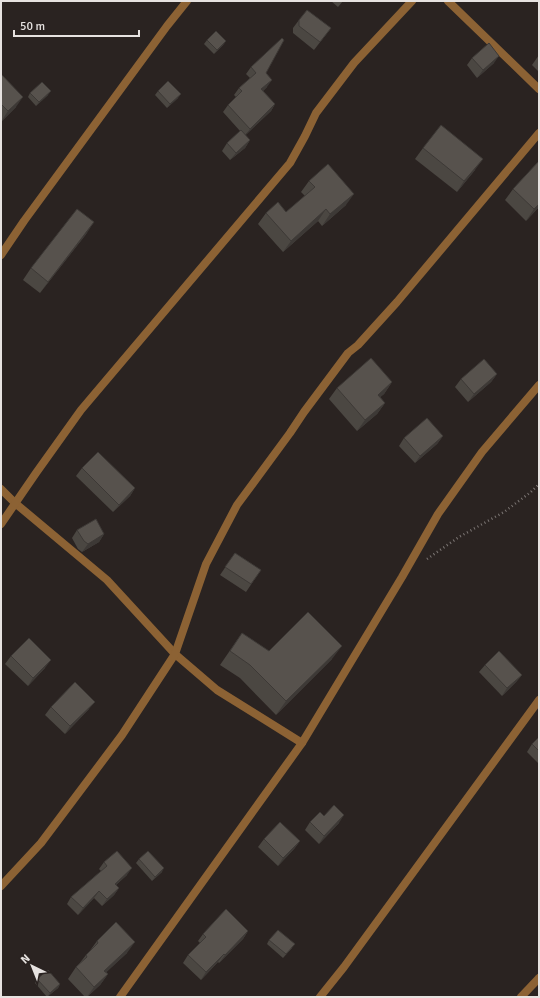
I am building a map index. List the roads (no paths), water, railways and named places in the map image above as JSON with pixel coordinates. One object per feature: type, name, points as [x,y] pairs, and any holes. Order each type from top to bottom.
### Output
[{"type":"street","points":[[1,255],[29,214],[187,1]]},
{"type":"street","points":[[1,524],[81,410],[290,163],[316,113],[354,64],[412,1]]},
{"type":"street","points":[[448,1],[539,89]]},
{"type":"street","points":[[1,886],[41,843],[122,735],[175,654],[206,564],[237,505],[348,353],[358,345],[397,302],[539,133]]},
{"type":"street","points":[[120,997],[302,743],[402,577],[438,514],[482,452],[539,385]]},
{"type":"street","points":[[1,489],[107,580],[175,654],[217,690],[302,743]]},
{"type":"street","points":[[320,997],[344,967],[539,700]]},
{"type":"street","points":[[521,997],[539,978]]}]
